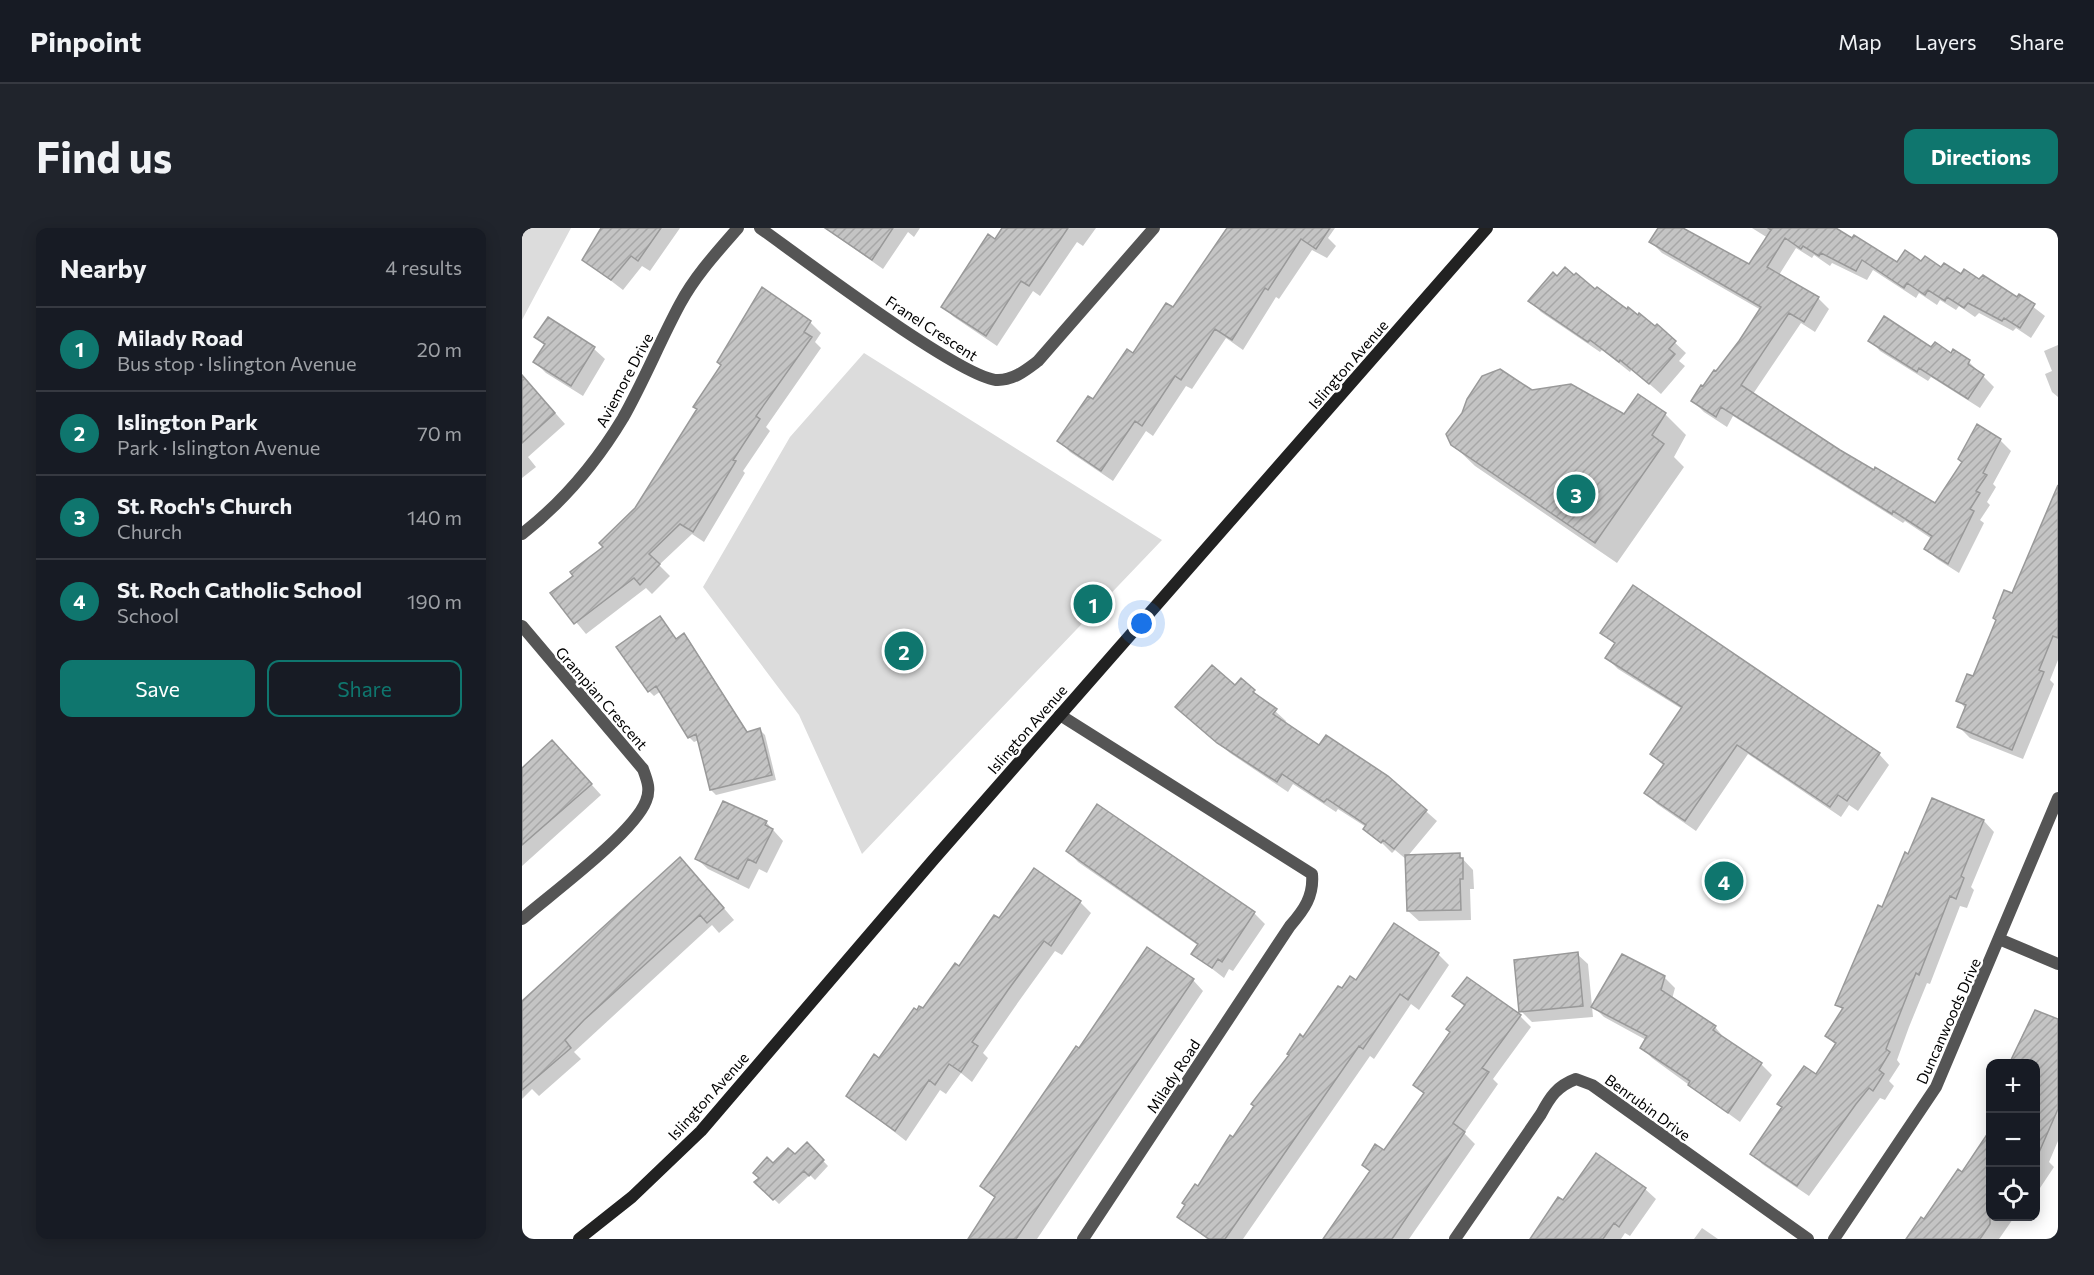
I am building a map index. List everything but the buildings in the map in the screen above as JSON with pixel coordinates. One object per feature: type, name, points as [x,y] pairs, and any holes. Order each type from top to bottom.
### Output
[{"type":"main road","name":"Islington Avenue","points":[[579,1239],[632,1197],[701,1131],[1060,715],[1487,228]]},
{"type":"street","name":"Aviemore Drive","points":[[522,534],[549,513],[601,452],[640,386],[681,302],[707,264],[738,228]]},
{"type":"street","name":"Franel Crescent","points":[[760,228],[937,351],[982,377],[998,380],[1018,376],[1038,361],[1154,228]]},
{"type":"street","name":"Grampian Crescent","points":[[522,626],[643,769],[649,785],[648,798],[641,813],[625,830],[522,919]]},
{"type":"street","name":"Milady Road","points":[[1060,715],[1312,874],[1313,886],[1303,911],[1290,926],[1083,1239]]},
{"type":"street","name":"Duncanwoods Drive","points":[[1834,1239],[1936,1087],[2058,798]]},
{"type":"street","points":[[1999,939],[2058,964]]},
{"type":"street","name":"Benrubin Drive","points":[[1455,1239],[1541,1114],[1550,1096],[1563,1084],[1576,1079],[1599,1090],[1808,1239]]},
{"type":"shaded area","points":[[522,228],[571,228],[522,320]]},
{"type":"shaded area","points":[[864,353],[1162,540],[862,854],[799,715],[703,587],[790,437]]},
{"type":"place","name":"St. Roch's Church","points":[[1576,494]]},
{"type":"place","name":"Milady Road","points":[[1093,604]]},
{"type":"place","name":"Islington Park","points":[[904,651]]},
{"type":"place","name":"St. Roch Catholic School","points":[[1724,881]]}]
